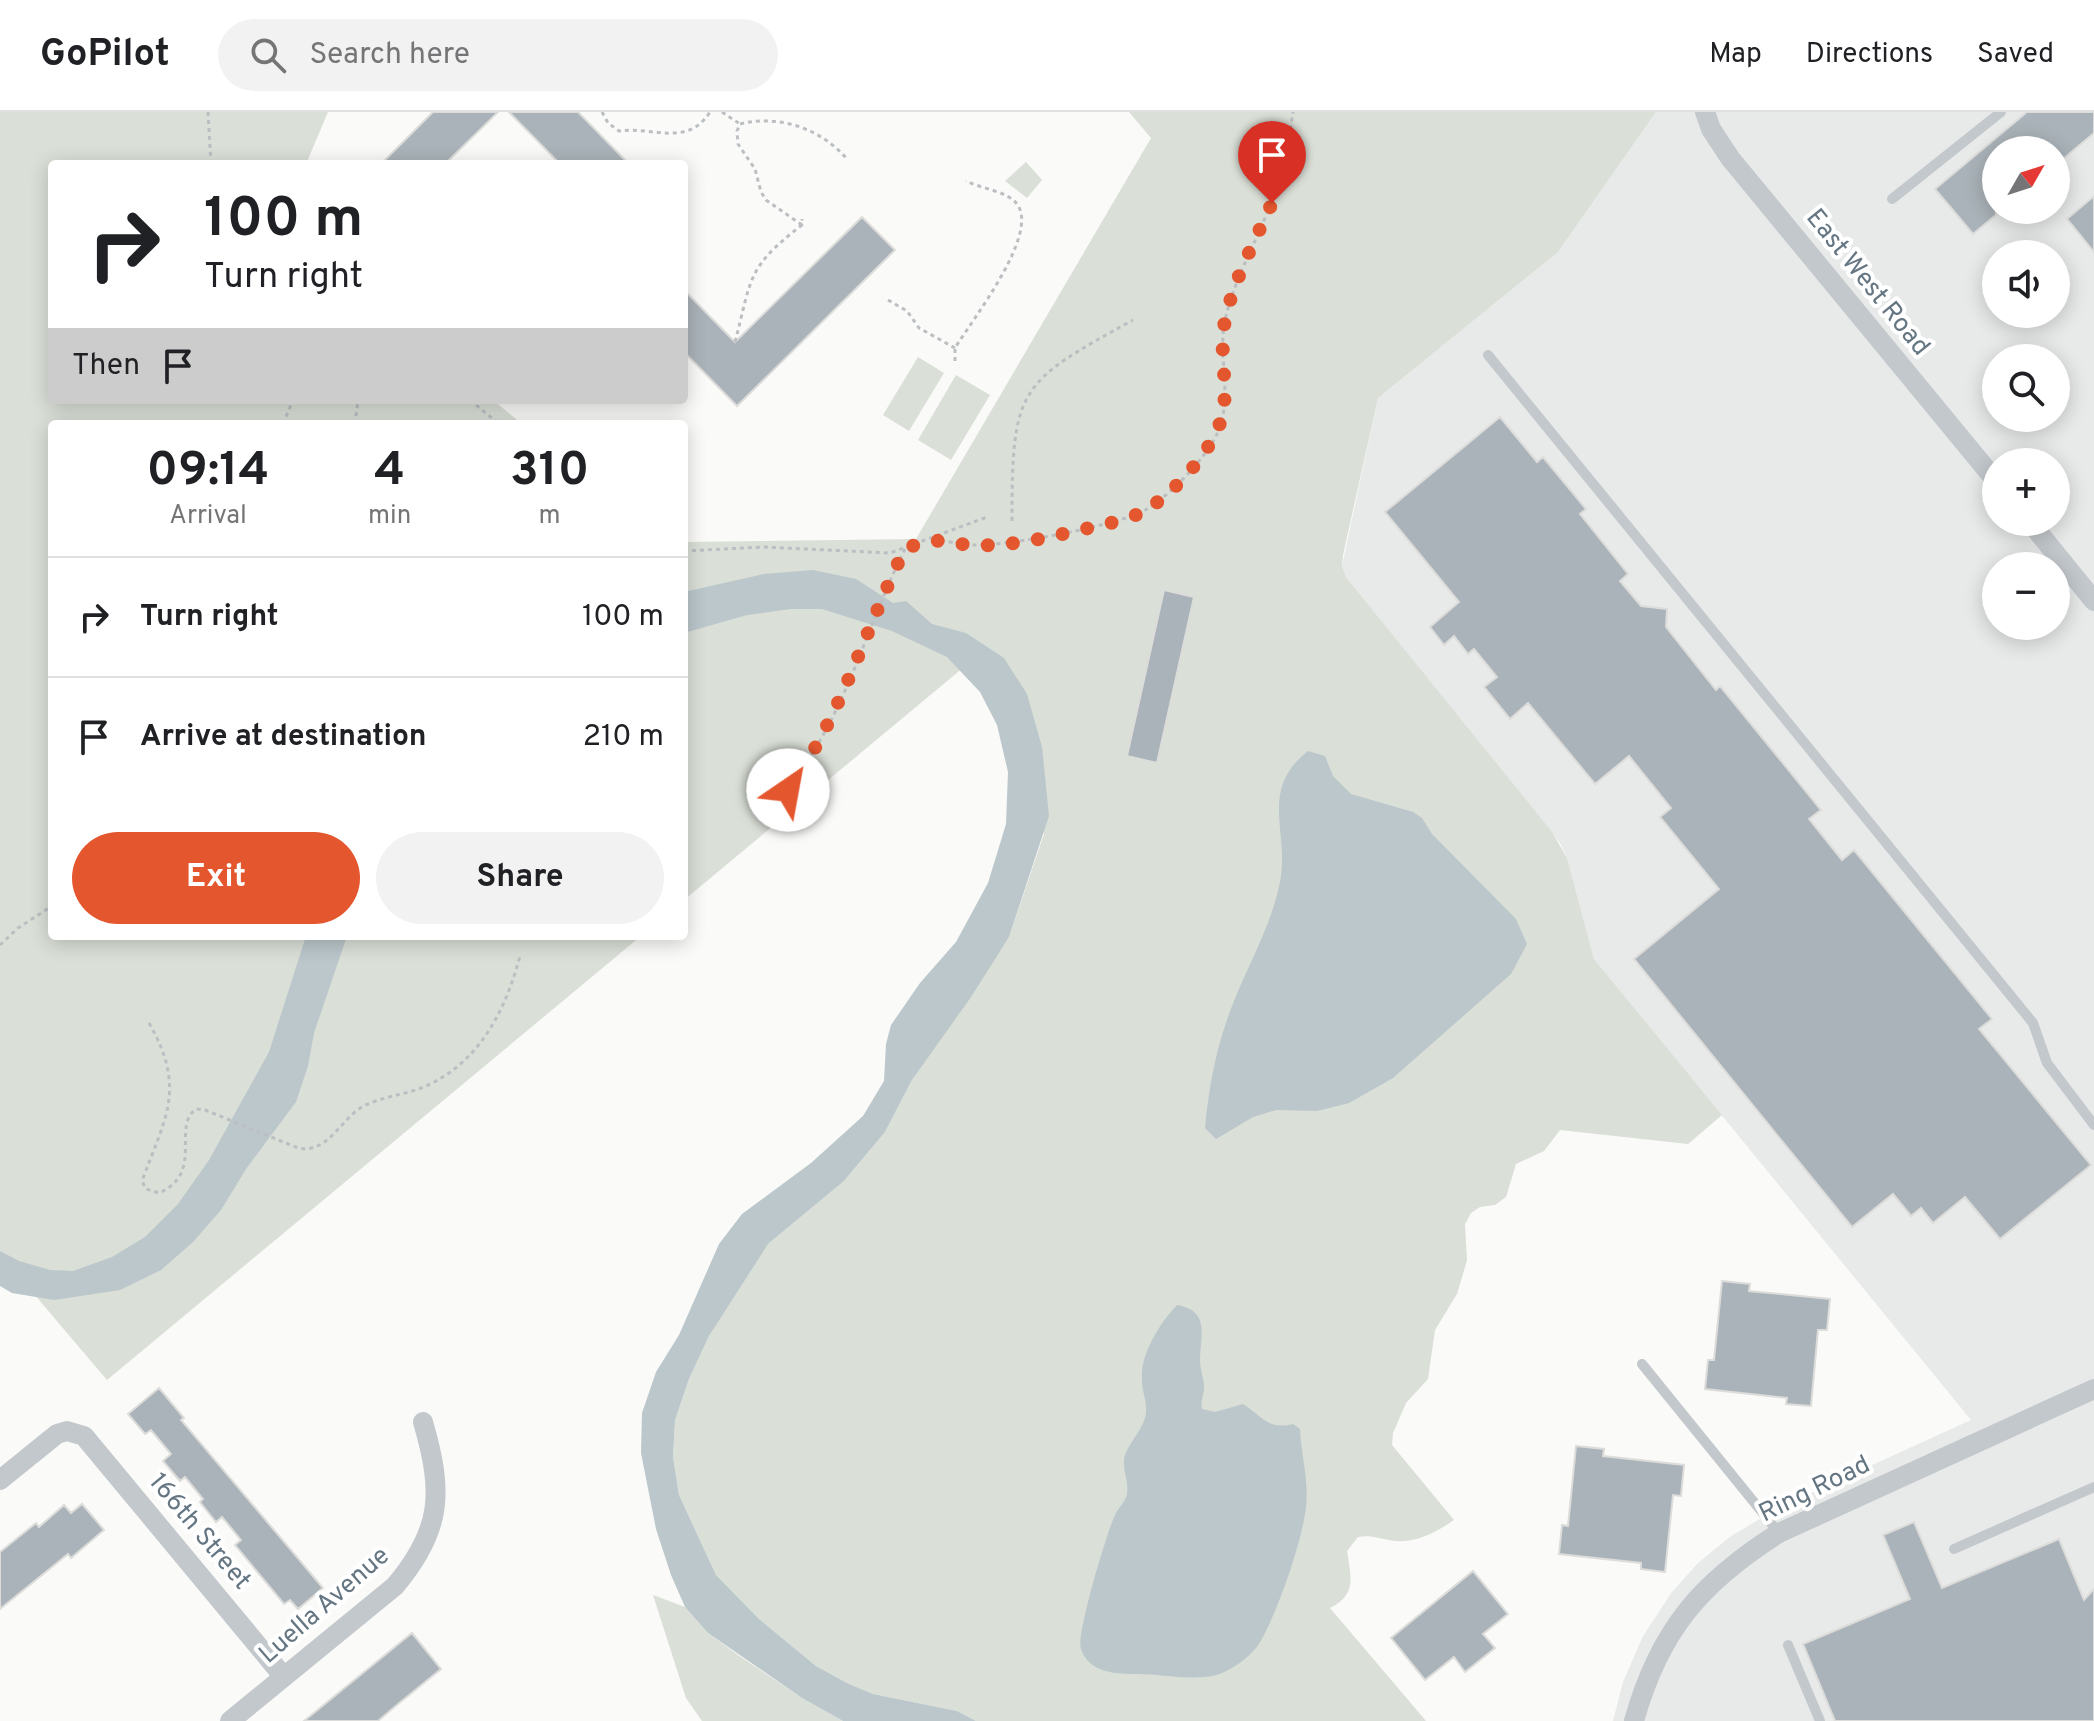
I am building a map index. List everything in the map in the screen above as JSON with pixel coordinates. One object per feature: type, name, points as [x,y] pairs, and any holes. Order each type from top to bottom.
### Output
[{"type":"street","name":"East West Road","points":[[1705,112],[1711,129],[1730,158],[1982,464]]},
{"type":"street","points":[[2041,536],[2094,601]]},
{"type":"street","name":"Ring Road","points":[[1634,1721],[1645,1686],[1670,1636],[1701,1591],[1741,1557],[1779,1533],[2094,1389]]},
{"type":"street","name":"Luella Avenue","points":[[230,1721],[395,1586],[412,1566],[427,1540],[438,1489],[423,1422]]},
{"type":"street","name":"166th Street","points":[[0,1480],[47,1441],[67,1431],[76,1432],[92,1443],[284,1677]]},
{"type":"lane","points":[[1892,199],[2001,112]]},
{"type":"lane","points":[[1488,355],[2033,1023],[2047,1063],[2094,1125]]},
{"type":"lane","points":[[1642,1364],[1779,1533]]},
{"type":"lane","points":[[1954,1549],[2094,1487]]},
{"type":"lane","points":[[1788,1645],[1820,1721]]},
{"type":"path","points":[[208,112],[211,160]]},
{"type":"path","points":[[602,112],[608,123],[619,131],[637,128],[666,135],[695,128],[710,112]]},
{"type":"path","points":[[722,112],[740,124],[795,125],[822,137],[847,159]]},
{"type":"path","points":[[933,539],[976,545],[1005,542],[1093,527],[1133,516],[1167,493],[1205,453],[1217,435],[1222,418],[1225,320],[1272,203],[1293,112]]},
{"type":"path","points":[[740,124],[738,144],[755,169],[761,192],[766,200],[802,225]]},
{"type":"path","points":[[955,361],[955,348],[1011,259],[1023,225],[1020,208],[1009,197],[966,181]]},
{"type":"path","points":[[802,219],[802,225]]},
{"type":"path","points":[[735,342],[755,269],[772,248],[802,225]]},
{"type":"path","points":[[888,300],[907,311],[919,328],[955,348]]},
{"type":"path","points":[[1012,521],[1015,431],[1028,390],[1052,367],[1133,320]]},
{"type":"path","points":[[475,404],[494,420]]},
{"type":"path","points":[[688,551],[764,547],[890,553],[987,517]]},
{"type":"path","points":[[758,816],[788,790],[798,776],[859,659],[905,549]]},
{"type":"path","points":[[0,945],[18,928],[48,909]]},
{"type":"path","points":[[149,1023],[165,1057],[169,1100],[159,1144],[142,1181],[146,1189],[159,1193],[174,1184],[186,1164],[188,1117],[196,1109],[298,1148],[311,1149],[321,1145],[364,1106],[428,1086],[467,1057],[494,1025],[513,983],[520,956]]},
{"type":"shaded area","points":[[0,112],[328,112],[308,160],[48,160],[48,404],[498,404],[517,420],[48,420],[48,940],[636,940],[107,1380],[0,1254]]},
{"type":"shaded area","points":[[1129,112],[1656,112],[1558,252],[1378,398],[1343,555],[1342,566],[1346,577],[1552,832],[1567,858],[1594,959],[1722,1115],[1688,1144],[1560,1130],[1544,1151],[1516,1164],[1506,1197],[1495,1205],[1480,1207],[1471,1213],[1465,1224],[1467,1260],[1457,1294],[1435,1330],[1428,1379],[1406,1403],[1393,1433],[1392,1445],[1454,1520],[1431,1533],[1407,1541],[1358,1537],[1347,1551],[1348,1591],[1339,1603],[1330,1608],[1426,1721],[976,1721],[957,1711],[873,1694],[816,1666],[759,1619],[716,1575],[679,1495],[673,1457],[675,1420],[689,1379],[709,1336],[768,1244],[844,1181],[885,1132],[912,1080],[1009,937],[1044,834],[988,647],[688,897],[688,542],[916,539],[1151,138]]},
{"type":"shaded area","points":[[1656,112],[2094,112],[2094,1721],[1613,1721],[1623,1682],[1643,1636],[1672,1592],[1698,1563],[1731,1536],[1780,1507],[1971,1420],[1594,959],[1567,858],[1560,843],[1346,577],[1342,566],[1378,398],[1558,252]]},
{"type":"shaded area","points":[[1026,162],[1042,180],[1027,198],[1005,181]]},
{"type":"shaded area","points":[[918,357],[944,373],[909,431],[883,415]]},
{"type":"shaded area","points":[[956,375],[990,395],[951,460],[918,440]]},
{"type":"shaded area","points":[[813,570],[856,579],[893,603],[906,601],[932,624],[966,633],[1004,658],[1027,694],[1042,747],[1049,816],[1009,937],[912,1080],[885,1132],[844,1181],[768,1244],[709,1336],[689,1379],[675,1420],[673,1457],[679,1495],[716,1575],[759,1619],[816,1666],[873,1694],[957,1711],[976,1721],[843,1721],[802,1698],[708,1633],[685,1607],[671,1575],[656,1529],[641,1453],[642,1413],[656,1372],[679,1335],[719,1244],[742,1214],[811,1163],[863,1116],[884,1081],[886,1044],[891,1025],[920,983],[956,942],[988,883],[1006,824],[1008,772],[997,725],[980,692],[947,657],[892,631],[822,609],[791,609],[747,615],[688,632],[688,591],[764,574]]},
{"type":"shaded area","points":[[1308,751],[1325,756],[1333,776],[1351,794],[1413,812],[1422,818],[1432,834],[1516,919],[1527,944],[1511,974],[1393,1078],[1349,1103],[1317,1111],[1276,1110],[1253,1117],[1216,1139],[1205,1128],[1216,1060],[1227,1020],[1276,900],[1282,864],[1279,812],[1284,781]]},
{"type":"shaded area","points":[[305,940],[346,940],[314,1033],[308,1066],[296,1102],[246,1169],[221,1210],[193,1242],[161,1270],[120,1290],[54,1300],[12,1293],[0,1286],[0,1251],[19,1261],[50,1270],[73,1271],[112,1257],[145,1237],[178,1204],[209,1160],[269,1052]]},
{"type":"shaded area","points":[[1177,1305],[1195,1313],[1201,1326],[1202,1409],[1215,1412],[1243,1404],[1271,1424],[1293,1424],[1300,1429],[1306,1487],[1304,1522],[1294,1558],[1281,1597],[1259,1644],[1228,1670],[1207,1677],[1112,1672],[1090,1663],[1081,1649],[1093,1583],[1115,1515],[1127,1494],[1124,1458],[1146,1415],[1142,1380],[1144,1360],[1158,1330]]},
{"type":"shaded area","points":[[653,1595],[685,1607],[708,1633],[738,1655],[843,1721],[702,1721],[686,1698]]},
{"type":"building","points":[[433,112],[498,112],[449,160],[385,160]]},
{"type":"building","points":[[509,112],[578,112],[625,160],[556,160]]},
{"type":"building","points":[[2027,112],[2094,112],[2094,133],[2070,153],[2070,136],[1998,136]]},
{"type":"building","points":[[1982,150],[1982,224],[1985,224],[1973,234],[1935,189]]},
{"type":"building","points":[[2094,196],[2094,252],[2070,223],[2070,216]]},
{"type":"building","points":[[862,217],[895,250],[737,406],[688,356],[688,294],[735,342]]},
{"type":"building","points":[[1500,417],[1537,462],[1543,457],[1586,509],[1580,514],[1628,574],[1620,581],[1641,606],[1667,609],[1666,627],[1716,690],[1720,686],[1821,810],[1809,819],[1842,860],[1854,850],[1992,1019],[1979,1029],[2091,1165],[2000,1239],[1965,1197],[1933,1223],[1921,1208],[1911,1216],[1893,1194],[1852,1227],[1634,959],[1719,889],[1660,817],[1671,808],[1629,756],[1595,784],[1528,703],[1510,719],[1484,687],[1497,677],[1474,649],[1468,654],[1454,636],[1444,645],[1430,627],[1459,602],[1385,512]]},
{"type":"building","points":[[1164,590],[1194,597],[1157,763],[1127,756]]},
{"type":"building","points":[[1722,1281],[1750,1284],[1749,1291],[1830,1299],[1827,1330],[1818,1330],[1811,1406],[1786,1404],[1787,1398],[1705,1389],[1708,1360],[1714,1360]]},
{"type":"building","points":[[159,1388],[184,1418],[181,1420],[323,1588],[298,1609],[290,1600],[284,1604],[235,1545],[241,1540],[222,1517],[216,1522],[185,1477],[180,1481],[163,1461],[171,1454],[151,1430],[145,1434],[128,1414]]},
{"type":"building","points":[[1576,1446],[1604,1449],[1603,1456],[1684,1465],[1681,1496],[1673,1495],[1665,1572],[1641,1569],[1641,1563],[1559,1554],[1562,1525],[1568,1526]]},
{"type":"building","points":[[82,1504],[104,1530],[71,1558],[68,1554],[0,1609],[0,1552],[36,1523],[39,1527],[64,1505],[71,1513]]},
{"type":"building","points":[[1914,1522],[1942,1588],[2059,1539],[2084,1600],[2094,1589],[2094,1721],[1835,1721],[1803,1644],[1910,1599],[1883,1535]]},
{"type":"building","points":[[1473,1571],[1508,1614],[1483,1634],[1495,1648],[1465,1672],[1454,1657],[1425,1680],[1391,1638]]},
{"type":"building","points":[[412,1633],[441,1669],[378,1721],[304,1721]]},
{"type":"route","points":[[788,790],[817,745],[859,659],[905,549],[933,539],[976,545],[1005,542],[1060,534],[1133,516],[1167,493],[1205,453],[1217,435],[1225,404],[1222,341],[1225,320],[1272,203]]}]
